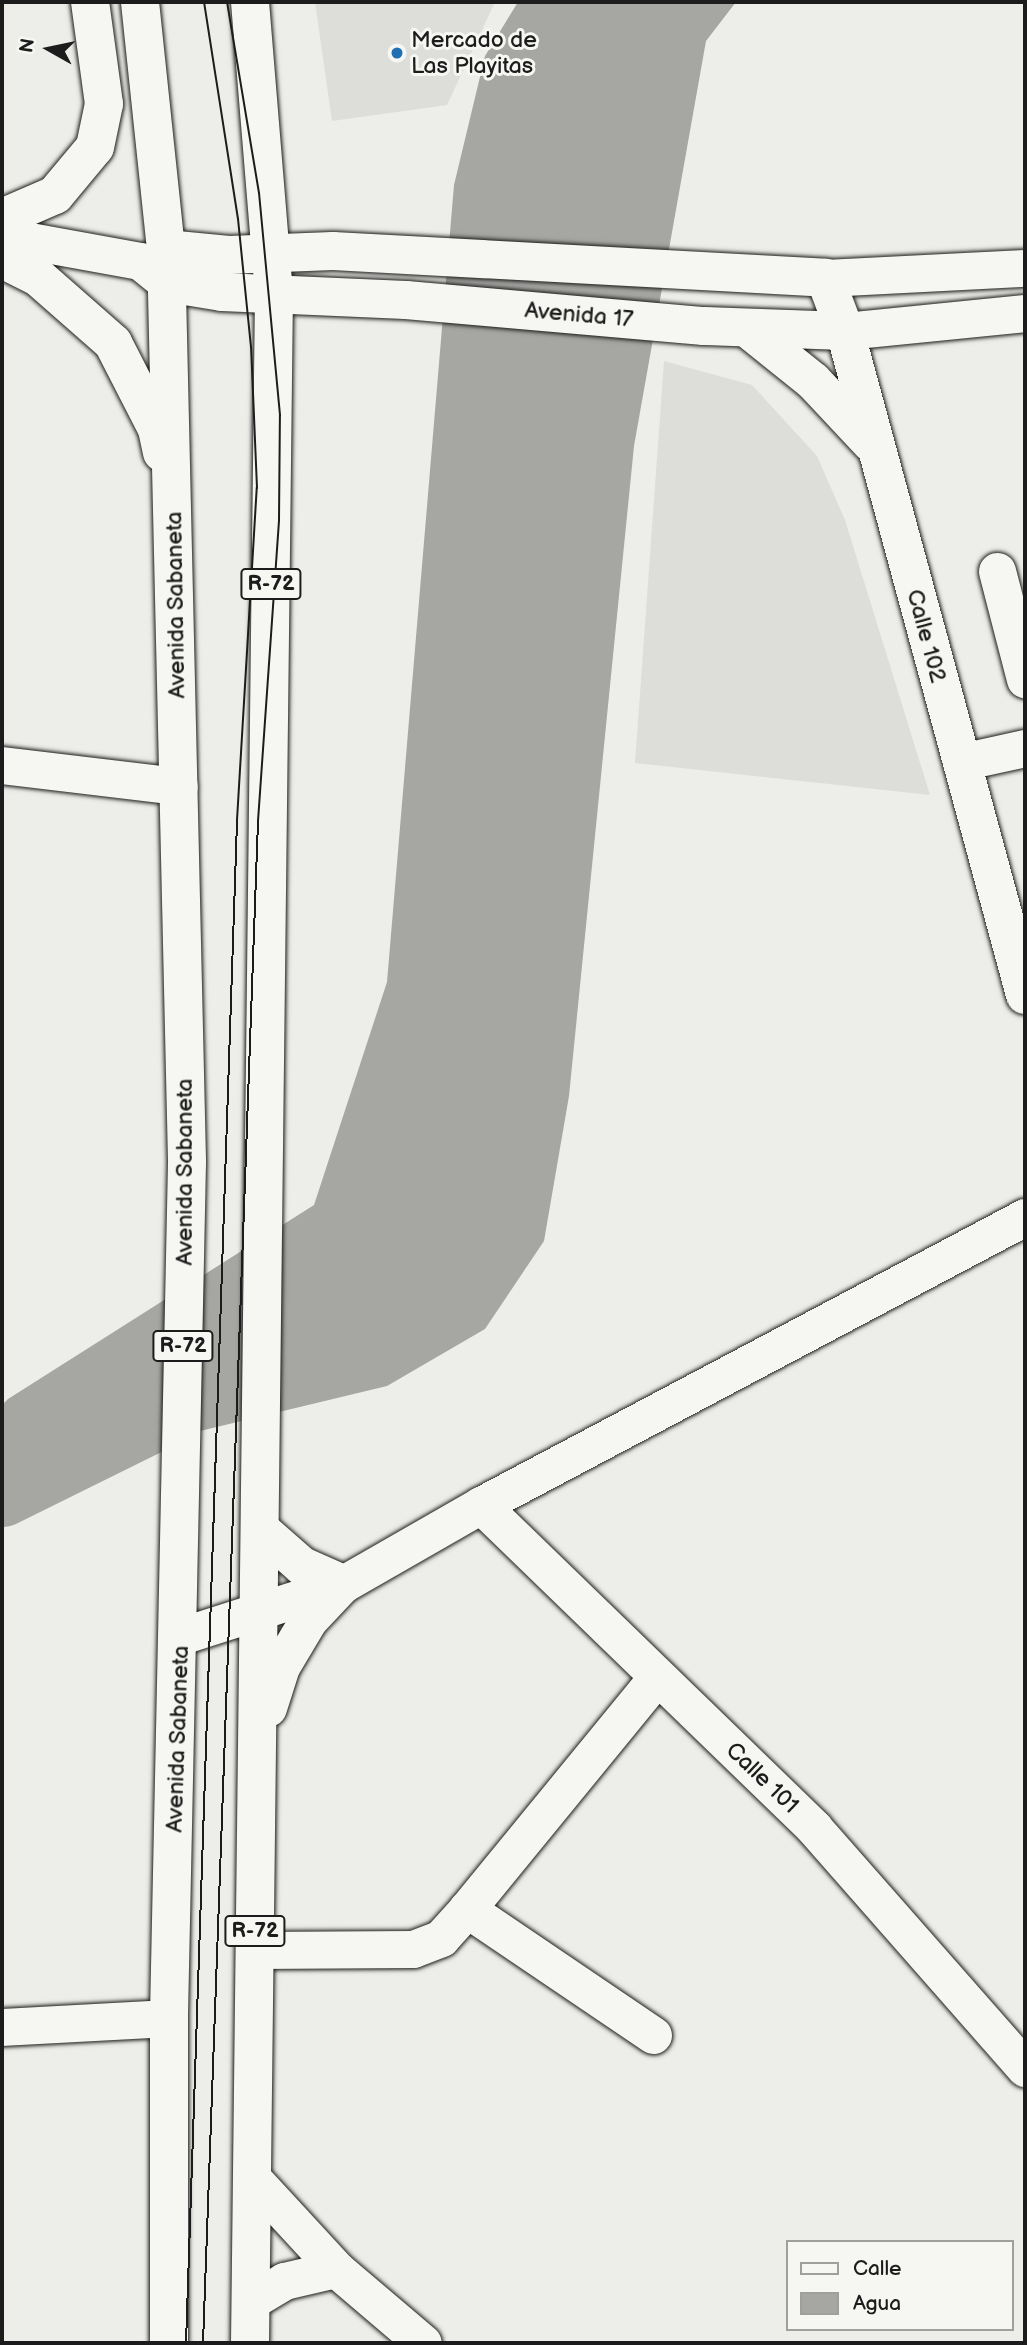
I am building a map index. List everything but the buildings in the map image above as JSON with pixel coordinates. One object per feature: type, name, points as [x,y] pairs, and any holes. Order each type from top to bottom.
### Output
[{"type":"main road","points":[[2,218],[55,195],[95,147],[104,104],[90,2]]},
{"type":"main road","name":"Avenida Sabaneta","points":[[140,2],[174,504],[187,1163],[178,1529],[181,1636],[169,2018],[169,2343]]},
{"type":"main road","name":"R-72","points":[[250,2],[273,252],[274,292],[250,2343]]},
{"type":"main road","name":"Avenida 17","points":[[158,264],[273,252],[395,255],[710,274],[825,278]]},
{"type":"main road","points":[[2,259],[37,277],[113,343],[156,429],[174,504]]},
{"type":"main road","name":"Avenida 17","points":[[158,264],[222,292],[274,292],[406,300],[748,329],[845,331]]},
{"type":"main road","name":"Calle 102","points":[[825,278],[845,331],[874,447],[1025,995]]},
{"type":"main road","points":[[748,329],[813,381],[874,447]]},
{"type":"main road","points":[[256,1743],[281,1667],[309,1620],[343,1584],[302,1566],[261,1524]]},
{"type":"street","name":"Avenida 17","points":[[2,236],[158,264]]},
{"type":"street","name":"Avenida 17","points":[[825,278],[1025,268]]},
{"type":"street","name":"Avenida 17","points":[[845,331],[1025,313]]},
{"type":"street","points":[[997,571],[1025,679]]},
{"type":"street","points":[[961,762],[1025,748]]},
{"type":"street","points":[[2,765],[180,786]]},
{"type":"street","points":[[181,1636],[343,1584],[481,1505],[1025,1217]]},
{"type":"street","name":"Calle 101","points":[[481,1505],[656,1678],[814,1828],[1025,2068]]},
{"type":"street","points":[[255,1950],[413,1949],[441,1938],[656,1678]]},
{"type":"street","points":[[467,1909],[653,2035]]},
{"type":"street","points":[[2,2026],[169,2018]]},
{"type":"street","points":[[254,2180],[335,2269],[405,2338]]},
{"type":"street","points":[[251,2301],[284,2281],[335,2269]]},
{"type":"shaded area","name":"Mercado de Las Playitas","points":[[315,2],[495,2],[447,105],[332,121]]},
{"type":"shaded area","points":[[664,361],[752,385],[817,456],[845,520],[930,795],[635,763]]},
{"type":"water","points":[[518,2],[736,2],[706,41],[634,446],[569,1096],[544,1241],[485,1329],[387,1386],[138,1446],[59,1453],[2,1506],[2,1405],[8,1399],[314,1205],[387,982],[454,185],[485,56]]},
{"type":"waterway","points":[[2,1495],[172,1411]]},
{"type":"tram line","points":[[186,2343],[237,820],[257,488],[251,347],[238,219],[204,2]]},
{"type":"tram line","points":[[203,2343],[258,821],[279,520],[280,415],[259,193],[227,2]]},
{"type":"place","name":"Mercado de Las Playitas","points":[[397,53]]}]
